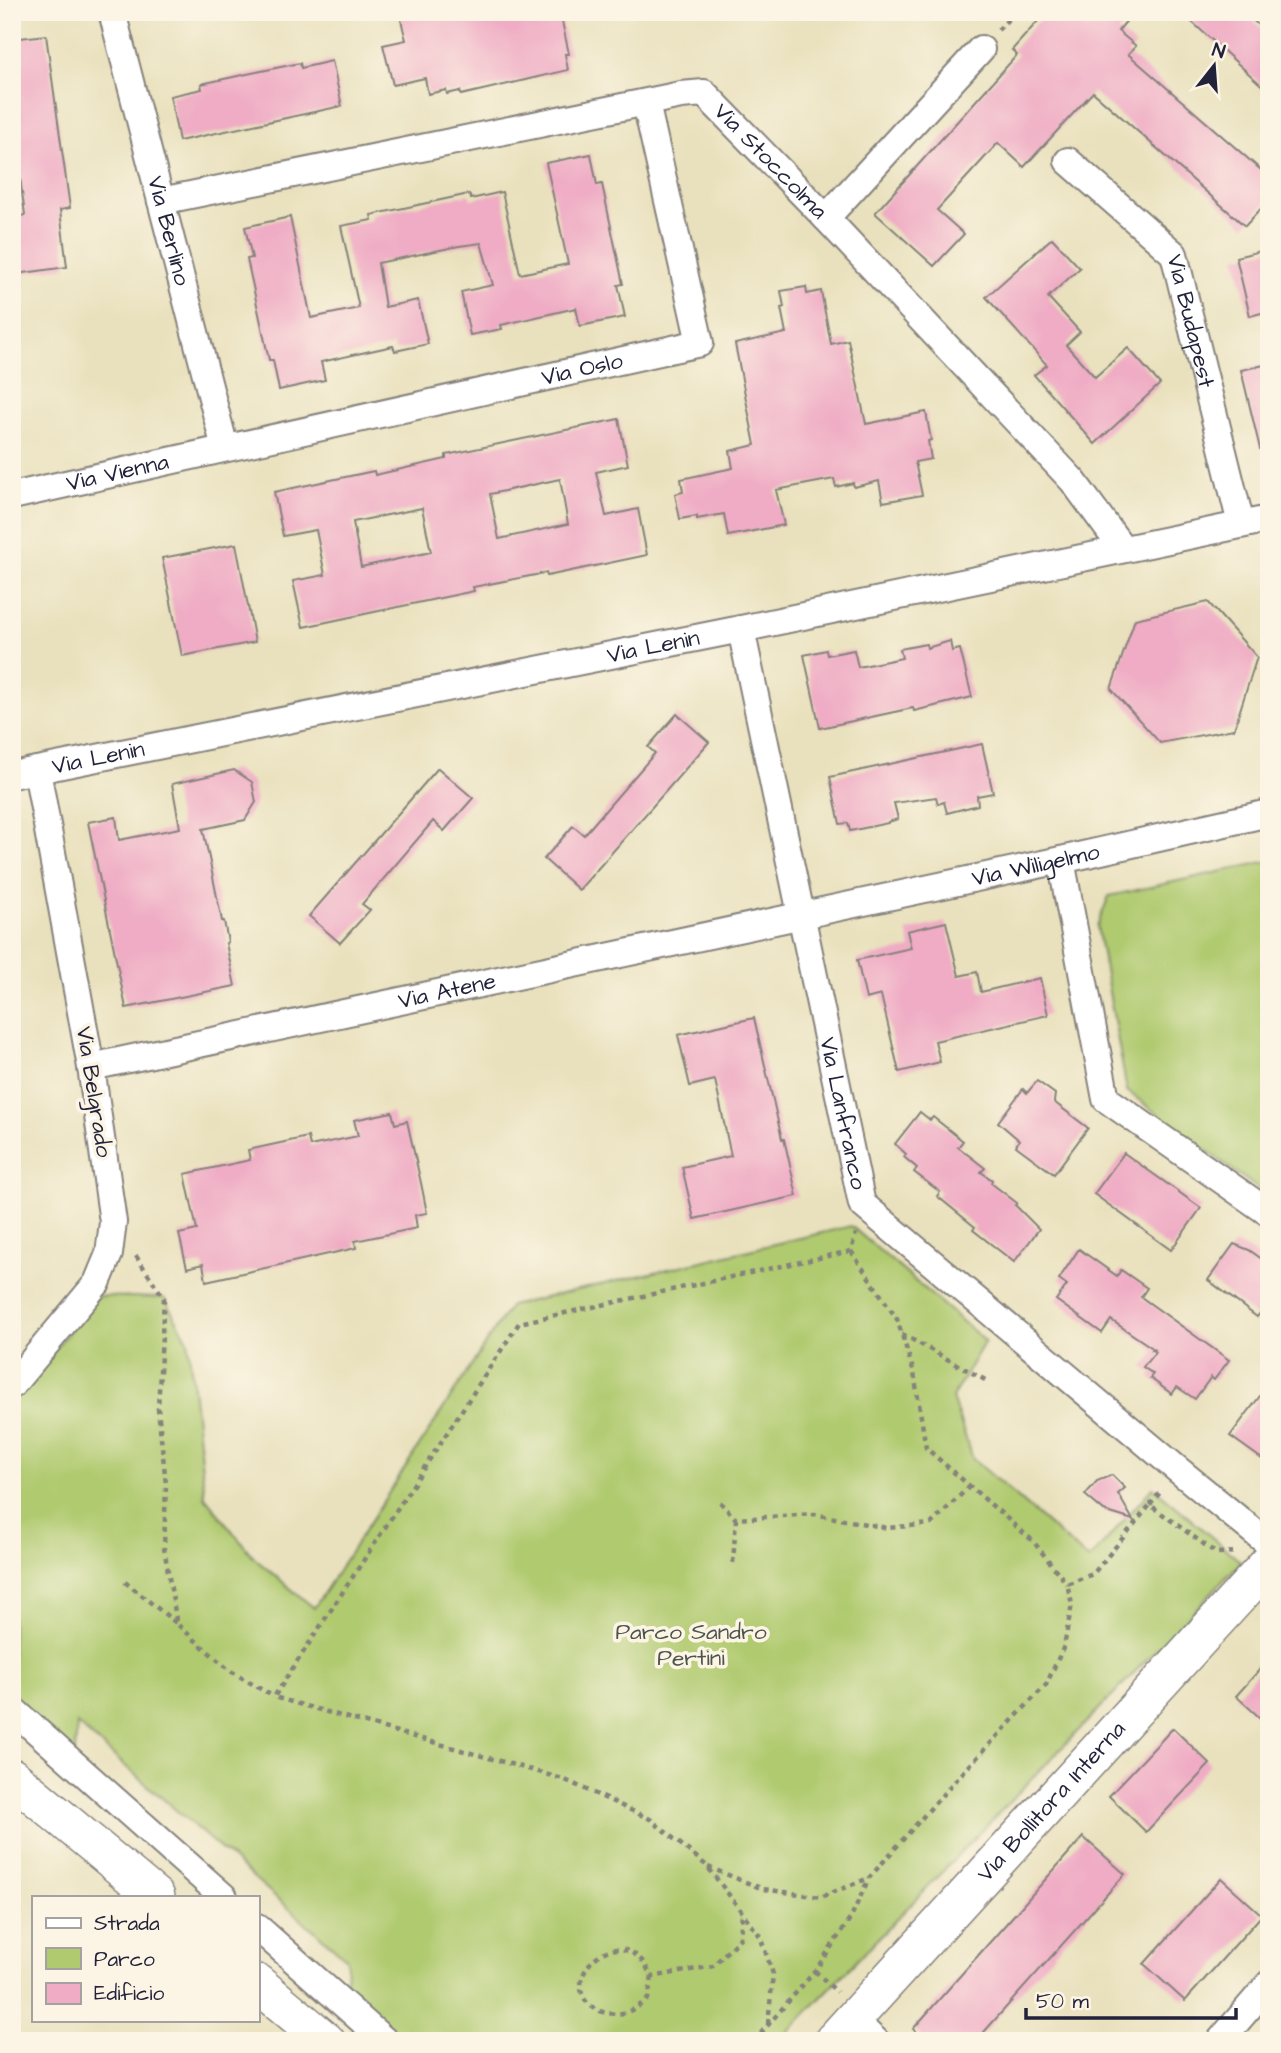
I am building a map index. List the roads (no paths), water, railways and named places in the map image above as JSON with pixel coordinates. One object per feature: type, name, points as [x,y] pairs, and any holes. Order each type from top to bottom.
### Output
[{"type":"street","name":"Via Berlino","points":[[112,12],[225,449]]},
{"type":"street","points":[[826,218],[981,49]]},
{"type":"street","name":"Via Stoccolma","points":[[161,201],[681,95],[704,93],[826,218],[1073,481],[1123,549]]},
{"type":"street","name":"Via Oslo","points":[[225,449],[700,343],[646,103]]},
{"type":"street","name":"Via Budapest","points":[[1068,161],[1174,254],[1241,524]]},
{"type":"street","name":"Via Vienna","points":[[12,496],[225,449]]},
{"type":"street","name":"Via Lenin","points":[[25,773],[741,629],[1269,519]]},
{"type":"street","name":"Via Lanfranco","points":[[741,629],[862,1204],[1269,1544]]},
{"type":"street","name":"Via Belgrado","points":[[12,1385],[97,1283],[108,1254],[113,1222],[91,1067],[25,773]]},
{"type":"street","name":"Via Wiligelmo","points":[[803,915],[1269,814]]},
{"type":"street","points":[[1061,860],[1106,1099],[1269,1213]]},
{"type":"street","name":"Via Atene","points":[[91,1067],[803,915]]},
{"type":"street","name":"Via Bollitora Interna","points":[[854,2034],[1256,1558]]},
{"type":"street","points":[[12,1709],[223,1896]]},
{"type":"street","points":[[12,1777],[155,1896]]},
{"type":"street","points":[[259,1929],[385,2041]]},
{"type":"street","points":[[1220,2041],[1269,1984]]},
{"type":"street","points":[[259,1985],[326,2041]]},
{"type":"park label","name":"Parco Sandro Pertini","points":[[691,1645]]}]
